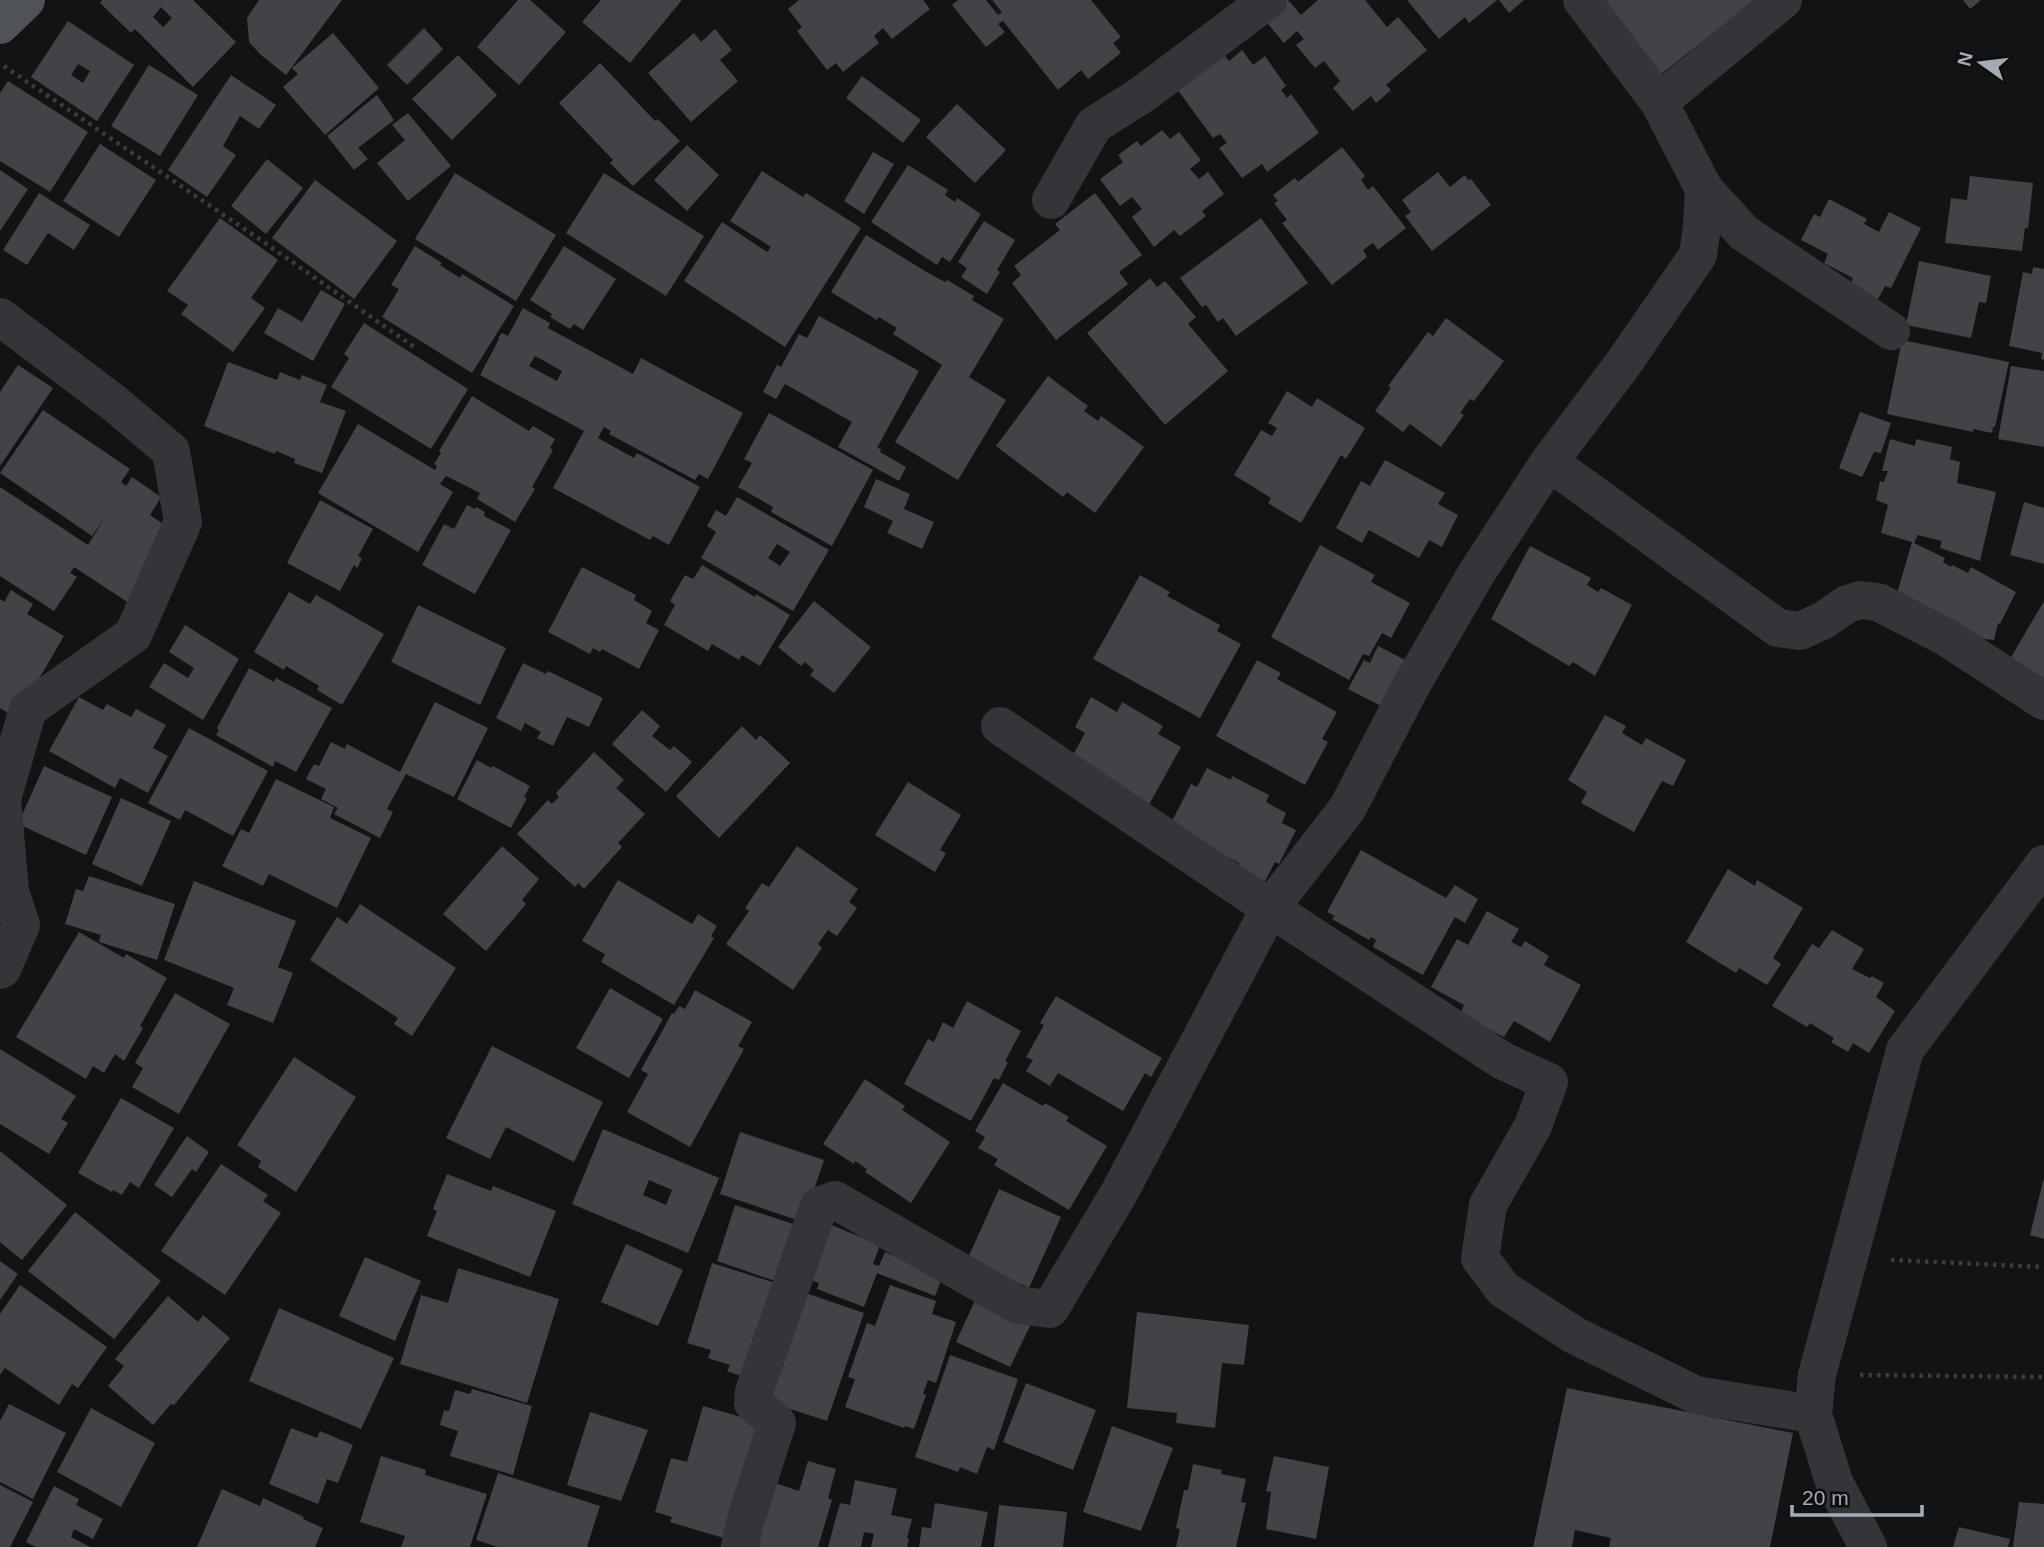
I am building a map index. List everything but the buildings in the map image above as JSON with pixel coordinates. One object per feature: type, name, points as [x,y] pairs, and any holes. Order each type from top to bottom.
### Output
[{"type":"main road","points":[[0,25],[26,0]]},
{"type":"street","points":[[1051,200],[1094,125],[1143,94],[1268,0]]},
{"type":"street","points":[[1582,0],[1659,102],[1704,189],[1744,233],[1891,331]]},
{"type":"street","points":[[1659,102],[1783,0]]},
{"type":"street","points":[[740,1547],[777,1423],[753,1403],[754,1392],[819,1206],[835,1200],[1018,1305],[1050,1309],[1119,1194],[1270,908],[1347,809],[1411,686],[1476,574],[1549,462],[1623,365],[1698,255],[1704,189]]},
{"type":"street","points":[[0,317],[114,403],[171,451],[183,522],[133,635],[29,709],[2,799],[10,891],[20,925],[0,970]]},
{"type":"street","points":[[1549,462],[1778,628],[1800,631],[1824,620],[1847,604],[1861,600],[1878,602],[1946,637],[2044,701]]},
{"type":"street","points":[[1000,726],[1503,1061],[1549,1082],[1533,1126],[1489,1205],[1480,1258],[1503,1289],[1574,1335],[1696,1395],[1813,1414]]},
{"type":"street","points":[[1868,1547],[1834,1482],[1813,1414],[1817,1375],[1905,1050],[2044,864]]},
{"type":"path","points":[[0,63],[418,349]]},
{"type":"path","points":[[1848,1258],[2044,1267]]},
{"type":"path","points":[[1817,1375],[2044,1377]]}]
